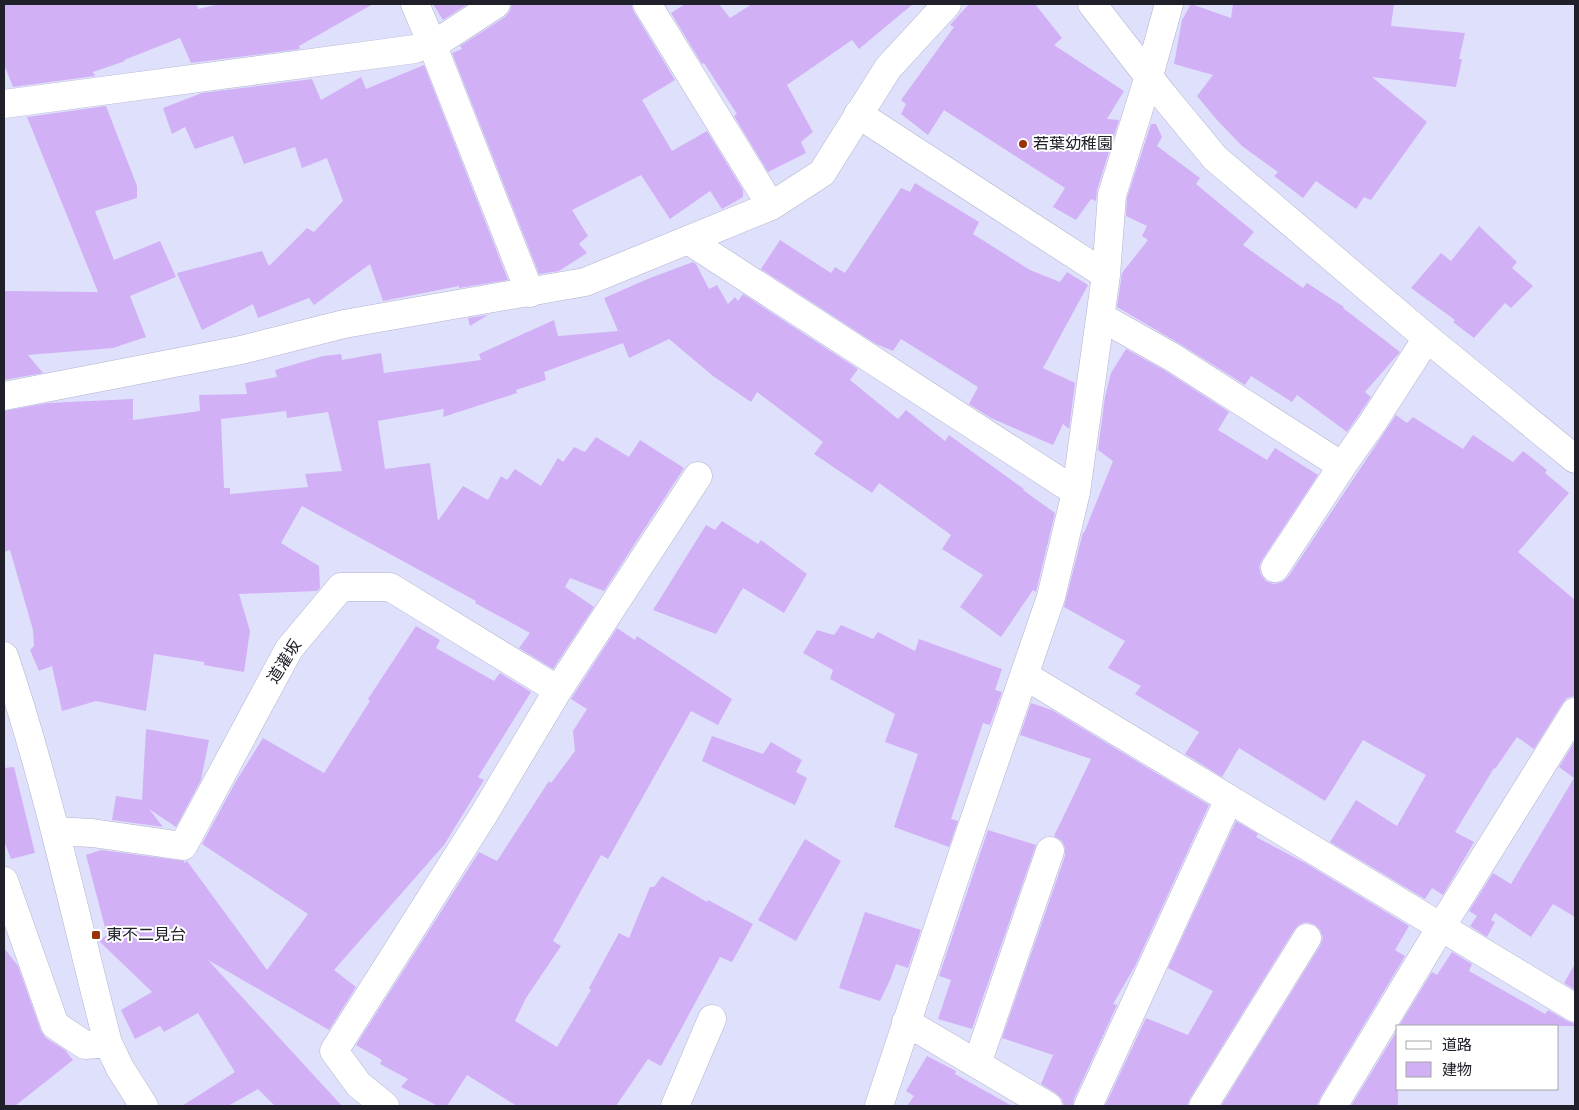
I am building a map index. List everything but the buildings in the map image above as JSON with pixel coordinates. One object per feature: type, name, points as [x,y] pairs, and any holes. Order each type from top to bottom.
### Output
[{"type":"street","points":[[415,4],[530,293]]},
{"type":"street","points":[[4,104],[415,49],[444,38],[496,4]]},
{"type":"street","points":[[647,4],[771,206]]},
{"type":"street","points":[[4,396],[241,350],[344,324],[585,282],[771,206],[822,173],[888,68],[947,4]]},
{"type":"street","points":[[1092,4],[1215,158],[1427,338],[1575,459]]},
{"type":"street","points":[[879,1106],[1052,597],[1076,492],[1101,317],[1112,194],[1149,76],[1169,4]]},
{"type":"street","points":[[858,114],[1106,275]]},
{"type":"street","points":[[688,240],[1076,492]]},
{"type":"street","points":[[1101,317],[1172,357],[1342,466]]},
{"type":"street","points":[[1275,568],[1427,338]]},
{"type":"street","points":[[385,1106],[359,1085],[334,1051],[484,814],[558,690],[698,476]]},
{"type":"street","name":"道灌坂","points":[[55,831],[92,833],[183,846],[289,649],[341,587],[390,587],[558,690]]},
{"type":"street","points":[[4,656],[55,831],[108,1042],[120,1068],[144,1106]]},
{"type":"street","points":[[1024,675],[1575,1008]]},
{"type":"street","points":[[1332,1106],[1575,712]]},
{"type":"street","points":[[1088,1106],[1229,799]]},
{"type":"street","points":[[977,1064],[1050,851]]},
{"type":"street","points":[[4,881],[55,1025],[85,1045],[108,1042]]},
{"type":"street","points":[[1203,1106],[1307,938]]},
{"type":"street","points":[[675,1106],[712,1019]]},
{"type":"street","points":[[906,1022],[1048,1106]]},
{"type":"place","name":"若葉幼稚園","points":[[1023,144]]},
{"type":"place","name":"東不二見台","points":[[96,935]]}]
